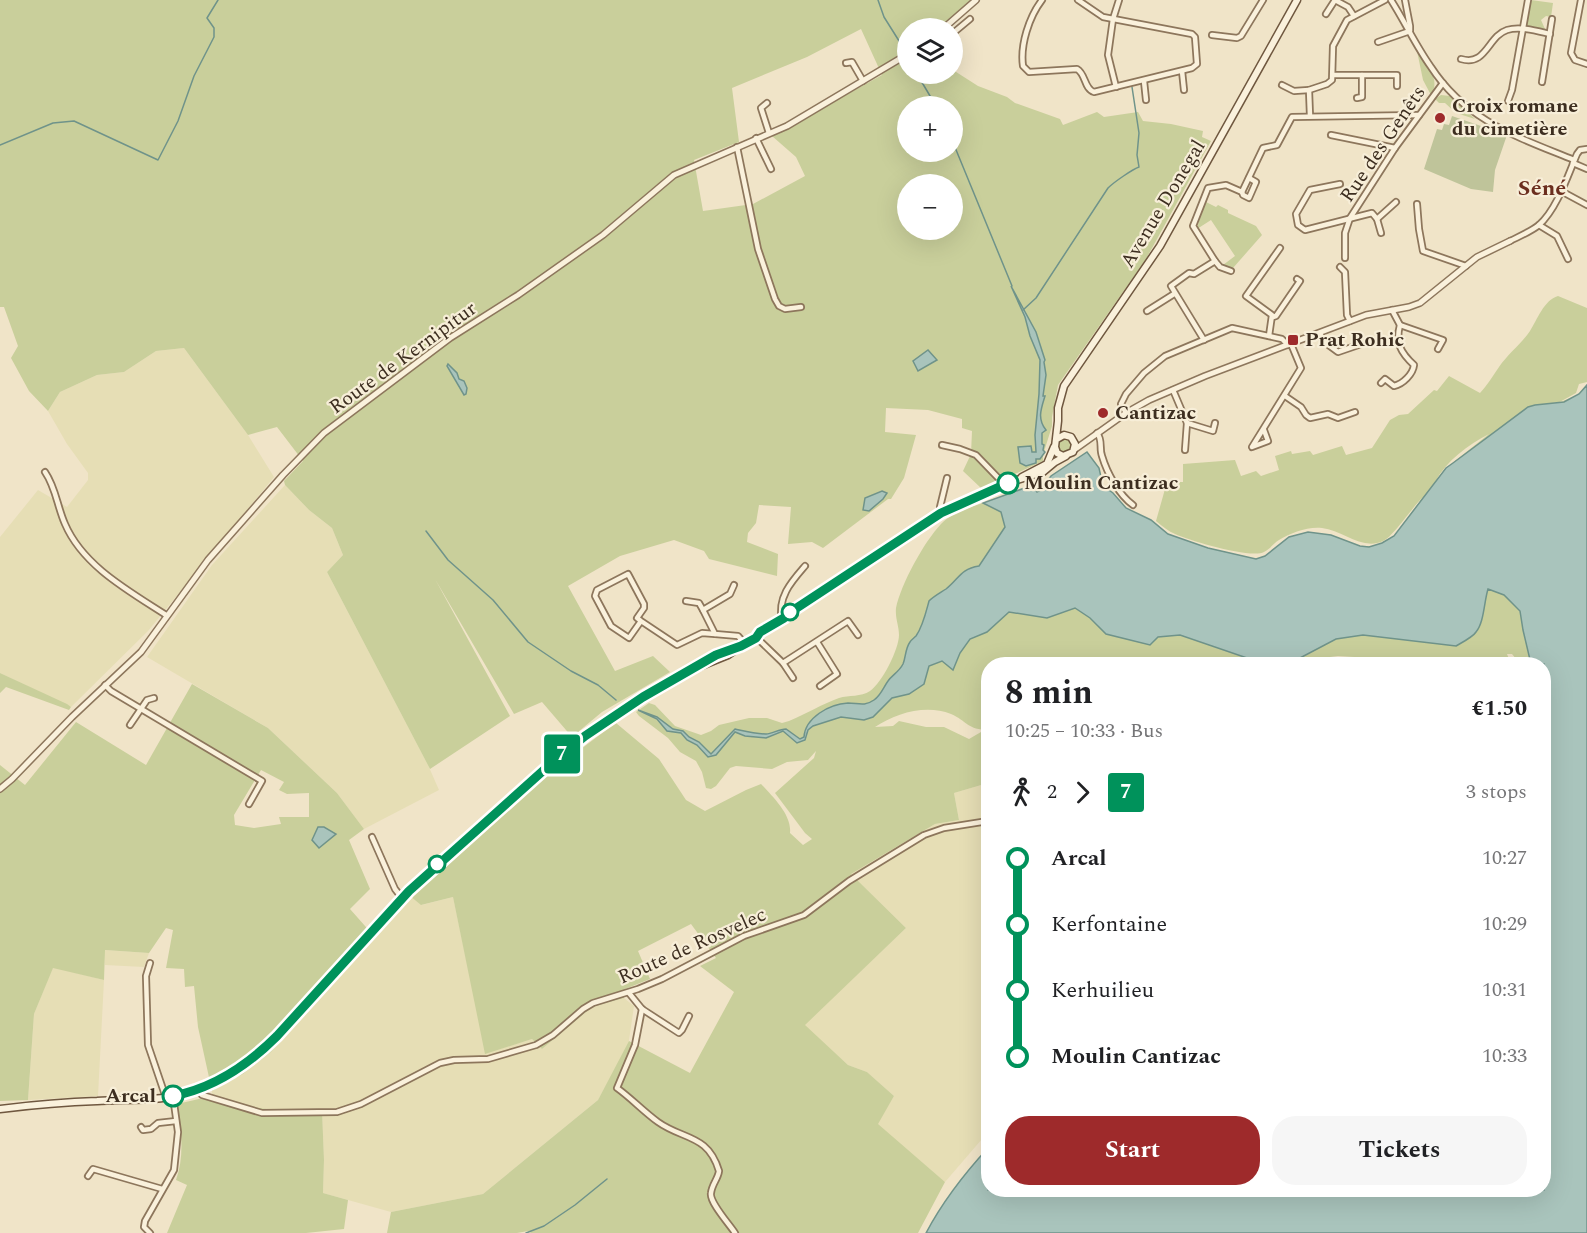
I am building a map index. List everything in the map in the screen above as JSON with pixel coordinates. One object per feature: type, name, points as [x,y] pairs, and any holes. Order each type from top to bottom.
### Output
[{"type":"main road","name":"Avenue Donegal","points":[[1057,439],[1058,408],[1064,386],[1160,246],[1297,0]]},
{"type":"main road","points":[[0,1109],[51,1102],[169,1097],[198,1090],[236,1070],[266,1047],[402,898],[554,761],[585,736],[635,702],[696,668],[738,650],[766,633],[783,619],[941,513],[1004,484],[1044,472],[1058,460],[1073,452],[1075,444],[1058,421]]},
{"type":"main road","points":[[1022,478],[1047,464],[1057,439],[1064,435],[1070,436]]},
{"type":"main road","points":[[1055,447],[1060,454],[1066,456]]},
{"type":"street","points":[[956,18],[976,0]]},
{"type":"street","points":[[1042,0],[1034,11],[1023,47],[1024,69],[1031,72],[1077,69],[1082,72],[1091,92],[1182,71],[1197,64],[1195,37],[1192,34],[1100,16],[1078,0]]},
{"type":"street","points":[[1116,87],[1108,55],[1113,19],[1119,0]]},
{"type":"street","points":[[1212,35],[1237,38],[1241,36],[1262,2],[1255,0]]},
{"type":"street","points":[[1326,14],[1335,0],[1348,7],[1354,16]]},
{"type":"street","points":[[1343,4],[1348,0]]},
{"type":"street","points":[[1282,85],[1294,91],[1309,90],[1329,83],[1333,75],[1333,46],[1347,20],[1385,0]]},
{"type":"street","points":[[1391,0],[1430,67],[1468,109],[1488,123],[1587,169]]},
{"type":"street","points":[[1405,0],[1410,31]]},
{"type":"street","points":[[1508,101],[1528,0]]},
{"type":"street","points":[[1581,0],[1571,53],[1575,60],[1587,64]]},
{"type":"street","points":[[963,25],[970,19]]},
{"type":"street","points":[[1542,82],[1552,19]]},
{"type":"street","points":[[1461,59],[1468,61],[1478,58],[1498,35],[1508,30],[1524,29],[1550,34]]},
{"type":"street","points":[[1378,42],[1410,31]]},
{"type":"street","name":"Route de Kernipitur","points":[[0,789],[141,652],[208,560],[283,475],[324,433],[450,338],[518,295],[603,235],[674,175],[787,126],[897,60]]},
{"type":"street","points":[[846,63],[852,62],[862,81]]},
{"type":"street","points":[[1182,71],[1184,90]]},
{"type":"street","points":[[1333,75],[1397,75],[1397,86]]},
{"type":"street","points":[[1357,98],[1362,98],[1362,75]]},
{"type":"street","points":[[1144,81],[1146,100]]},
{"type":"street","name":"Rue des Genêts","points":[[1345,258],[1346,233],[1350,218],[1395,148],[1443,83]]},
{"type":"street","points":[[1309,90],[1310,116]]},
{"type":"street","points":[[767,103],[761,108],[769,133]]},
{"type":"street","points":[[1242,192],[1263,148],[1277,145],[1292,117],[1419,115]]},
{"type":"street","points":[[1331,135],[1395,148]]},
{"type":"street","points":[[756,138],[771,169]]},
{"type":"street","points":[[737,147],[758,249],[775,299],[785,309],[801,307]]},
{"type":"street","points":[[1073,452],[1125,413],[1173,390],[1251,357],[1350,321],[1420,303],[1483,254],[1539,225],[1549,212],[1579,152],[1587,149]]},
{"type":"street","points":[[1231,271],[1220,267],[1193,226],[1208,188],[1226,185],[1249,198],[1256,182],[1249,178]]},
{"type":"street","points":[[1340,184],[1310,190],[1296,214],[1298,225],[1305,230],[1372,213],[1377,219],[1381,233]]},
{"type":"street","points":[[1560,191],[1586,202]]},
{"type":"street","points":[[1377,219],[1396,202]]},
{"type":"street","points":[[1417,204],[1423,251],[1466,266]]},
{"type":"street","points":[[1539,225],[1557,236],[1568,259]]},
{"type":"street","points":[[1273,317],[1246,296],[1280,248]]},
{"type":"street","points":[[1204,339],[1171,289],[1172,284],[1189,273],[1194,274],[1215,261]]},
{"type":"street","points":[[1340,267],[1345,272],[1347,315],[1350,321]]},
{"type":"street","points":[[1269,336],[1273,317],[1276,316],[1300,281],[1297,279]]},
{"type":"street","points":[[1148,311],[1174,294]]},
{"type":"street","points":[[1381,383],[1385,379],[1394,386],[1400,385],[1413,371],[1414,365],[1401,354],[1397,338],[1400,326],[1392,310]]},
{"type":"street","points":[[1400,326],[1443,340],[1438,349]]},
{"type":"street","points":[[1125,413],[1121,406],[1123,398],[1144,373],[1165,356],[1232,328],[1282,339],[1289,344],[1301,368],[1264,430]]},
{"type":"street","points":[[1320,333],[1323,341],[1338,352],[1366,342]]},
{"type":"street","points":[[1173,390],[1187,423],[1185,450]]},
{"type":"street","points":[[1285,396],[1301,407],[1310,418],[1328,414],[1338,418],[1355,412]]},
{"type":"street","points":[[1187,423],[1213,431],[1215,423]]},
{"type":"street","points":[[1097,433],[1101,438],[1101,454],[1105,466],[1125,499],[1133,505]]},
{"type":"street","points":[[1070,436],[1088,439]]},
{"type":"street","points":[[942,445],[976,455],[1004,484]]},
{"type":"street","points":[[45,472],[52,482],[64,523],[76,543],[109,577],[166,615]]},
{"type":"street","points":[[941,513],[940,507],[947,478]]},
{"type":"street","points":[[783,619],[780,611],[787,587],[805,566]]},
{"type":"street","points":[[641,621],[630,638],[612,627],[596,597],[597,590],[628,574],[644,604],[637,618],[677,645],[702,633],[738,636],[743,645]]},
{"type":"street","points":[[703,610],[730,594],[734,585]]},
{"type":"street","points":[[686,601],[699,603],[715,634]]},
{"type":"street","points":[[783,663],[848,621],[858,635]]},
{"type":"street","points":[[757,637],[783,663],[793,678]]},
{"type":"street","points":[[817,642],[837,674],[820,686]]},
{"type":"street","points":[[105,685],[111,691],[262,781],[249,804]]},
{"type":"street","points":[[130,725],[147,700],[154,698]]},
{"type":"street","name":"Route de Rosvelec","points":[[198,1090],[202,1095],[262,1113],[337,1112],[362,1104],[440,1063],[453,1060],[488,1059],[536,1045],[554,1035],[593,1003],[630,993],[744,936],[804,915],[849,881],[924,835],[944,828],[981,822]]},
{"type":"street","points":[[372,837],[394,889],[402,898]]},
{"type":"street","points":[[150,963],[146,976],[148,1045],[169,1097],[176,1121],[178,1140],[174,1170],[145,1221],[144,1227],[150,1233]]},
{"type":"street","points":[[630,993],[642,1009],[679,1033],[689,1016]]},
{"type":"street","points":[[642,1009],[635,1045],[617,1088],[658,1122],[703,1144],[719,1171],[711,1192],[711,1199],[735,1233]]},
{"type":"street","points":[[141,1127],[143,1130],[151,1129],[158,1123],[176,1121]]},
{"type":"street","points":[[88,1176],[93,1169],[162,1189]]},
{"type":"shaded area","points":[[184,348],[248,435],[274,477],[148,631],[71,707],[0,673],[0,537],[38,490],[67,507],[88,480],[88,473],[67,444],[48,411],[60,392],[97,375],[124,372],[156,351]]},
{"type":"shaded area","points":[[285,485],[309,510],[332,528],[343,555],[327,572],[439,790],[364,829],[337,793],[268,728],[147,657],[212,565]]},
{"type":"shaded area","points":[[981,785],[981,1140],[945,1182],[877,1124],[894,1096],[867,1072],[848,1065],[804,1025],[906,928],[851,874],[935,824],[959,820],[954,793]]},
{"type":"shaded area","points":[[410,896],[422,905],[453,897],[486,1053],[532,1039],[542,1049],[592,1007],[624,998],[634,1006],[628,1047],[598,1100],[483,1194],[391,1212],[323,1193],[322,1111],[260,1110],[212,1096],[212,1091],[243,1074],[271,1052]]},
{"type":"shaded area","points":[[104,950],[149,953],[144,967],[105,965]]},
{"type":"shaded area","points":[[53,967],[104,980],[98,1096],[28,1100],[34,1014]]},
{"type":"green space","points":[[0,0],[971,0],[950,18],[897,18],[897,84],[963,84],[963,76],[1015,103],[1060,119],[1063,125],[1097,112],[1104,117],[1138,112],[1143,121],[1203,131],[1202,137],[1211,141],[1146,259],[1058,385],[1052,426],[1043,461],[982,489],[963,471],[971,454],[972,431],[962,428],[962,419],[928,410],[886,408],[885,432],[916,435],[904,478],[891,499],[823,548],[812,542],[788,544],[791,507],[759,505],[756,523],[748,533],[747,542],[778,554],[777,576],[709,559],[704,551],[674,540],[620,556],[568,586],[615,671],[653,656],[670,672],[602,712],[572,737],[542,702],[514,714],[435,579],[510,716],[430,769],[327,572],[343,555],[332,528],[309,510],[285,485],[284,481],[303,461],[277,427],[248,435],[184,348],[156,351],[124,372],[97,375],[60,392],[48,411],[29,391],[11,358],[18,346],[4,307],[0,307]],"holes":[[[861,29],[882,75],[772,136],[796,157],[805,176],[753,204],[703,211],[694,160],[739,142],[732,88],[807,57]]]},
{"type":"green space","points":[[1531,0],[1553,3],[1551,17],[1546,16],[1541,20],[1545,29],[1542,31],[1527,25]]},
{"type":"green space","points":[[1417,51],[1434,78],[1434,89],[1431,95],[1423,80]]},
{"type":"green space","points":[[1441,95],[1450,96],[1475,119],[1456,113],[1445,103],[1439,103],[1435,99]]},
{"type":"green space","points":[[1452,116],[1507,135],[1495,170],[1493,192],[1471,189],[1424,169],[1437,129],[1442,130],[1444,124],[1449,125]]},
{"type":"green space","points":[[1204,201],[1216,207],[1218,205],[1228,210],[1228,213],[1256,226],[1262,235],[1233,268],[1223,265],[1235,256],[1211,220],[1197,229]]},
{"type":"green space","points":[[1558,296],[1587,308],[1587,382],[1579,384],[1576,393],[1556,404],[1579,394],[1587,385],[1587,512],[1572,501],[1543,495],[1510,497],[1478,505],[1452,518],[1403,566],[1390,586],[1332,572],[1299,578],[1280,589],[1238,595],[1195,596],[1162,589],[1130,578],[1117,556],[1093,560],[1063,543],[1058,544],[1051,550],[1041,572],[1017,577],[983,598],[962,596],[949,600],[948,604],[953,618],[952,631],[944,637],[920,642],[920,666],[914,680],[894,682],[886,689],[884,697],[870,709],[841,707],[823,715],[824,718],[842,709],[868,713],[884,703],[896,685],[915,682],[922,669],[923,644],[946,641],[954,632],[954,601],[986,600],[998,590],[1009,588],[1025,577],[1045,574],[1049,571],[1053,561],[1055,549],[1060,545],[1067,547],[1077,559],[1096,564],[1115,558],[1129,585],[1141,592],[1206,607],[1228,608],[1258,603],[1287,596],[1307,586],[1331,583],[1347,586],[1380,600],[1388,601],[1400,597],[1418,571],[1464,535],[1499,519],[1517,515],[1536,515],[1555,519],[1587,537],[1587,666],[1568,693],[1573,718],[1583,743],[1551,742],[1551,657],[1514,657],[1512,654],[1507,654],[1508,657],[981,657],[981,730],[951,714],[932,710],[902,714],[875,727],[893,726],[899,721],[926,727],[944,727],[969,739],[981,732],[981,785],[954,793],[959,820],[935,824],[851,874],[906,928],[805,1025],[848,1065],[867,1072],[894,1096],[878,1124],[945,1182],[918,1233],[531,1233],[528,1231],[517,1233],[387,1233],[391,1212],[483,1194],[598,1100],[629,1041],[690,1073],[734,992],[700,966],[716,958],[691,924],[638,951],[650,979],[625,989],[624,998],[592,1007],[542,1049],[532,1039],[485,1054],[453,897],[421,905],[410,896],[562,764],[616,723],[659,759],[686,800],[705,811],[761,784],[785,813],[790,833],[803,845],[812,839],[775,793],[814,758],[816,751],[808,760],[787,762],[772,769],[736,766],[730,768],[716,786],[711,789],[706,788],[702,772],[696,761],[680,752],[668,738],[636,712],[649,703],[655,705],[675,726],[701,735],[719,725],[749,718],[767,718],[782,723],[839,698],[870,691],[884,673],[896,649],[899,635],[896,608],[903,587],[921,552],[941,524],[962,510],[1011,495],[1033,485],[1037,492],[1049,486],[1049,479],[1087,452],[1099,468],[1103,486],[1113,493],[1126,508],[1151,520],[1168,534],[1208,548],[1256,559],[1265,556],[1289,537],[1308,532],[1331,535],[1360,546],[1375,546],[1394,536],[1423,497],[1392,534],[1383,541],[1360,542],[1330,530],[1311,528],[1283,537],[1264,552],[1257,554],[1207,545],[1170,531],[1156,521],[1167,482],[1183,482],[1183,464],[1235,460],[1241,476],[1256,471],[1261,476],[1279,470],[1275,456],[1291,451],[1292,454],[1310,451],[1313,455],[1342,446],[1346,455],[1372,448],[1390,420],[1399,415],[1408,414],[1434,390],[1437,391],[1449,376],[1480,393],[1530,331],[1549,302]],"holes":[[[1489,434],[1446,468],[1435,482],[1440,474],[1459,454]]]},
{"type":"green space","points":[[1065,438],[1070,440],[1072,445],[1070,450],[1065,452],[1060,450],[1058,445],[1060,440]]},
{"type":"green space","points":[[0,673],[71,707],[69,710],[6,687],[0,693]]},
{"type":"green space","points":[[192,684],[268,728],[337,793],[364,829],[349,840],[370,889],[350,909],[373,935],[271,1052],[243,1074],[212,1091],[198,1027],[194,986],[185,987],[184,969],[166,968],[173,930],[166,928],[149,953],[105,950],[104,980],[53,968],[34,1014],[28,1100],[0,1101],[0,765],[25,785],[76,722],[146,765]],"holes":[[[261,770],[284,782],[279,790],[287,794],[309,793],[309,817],[279,817],[281,824],[254,828],[235,825],[234,815]]]},
{"type":"green space","points":[[212,1096],[266,1109],[322,1110],[323,1193],[348,1200],[344,1229],[306,1233],[167,1233],[187,1185],[176,1180],[181,1161],[181,1132],[177,1104]]},
{"type":"water","points":[[1011,286],[1036,332],[1045,360],[1046,375],[1043,396],[1045,396],[1041,422],[1046,430],[1042,433],[1045,452],[1040,459],[1036,459],[1036,463],[1026,466],[1020,463],[1018,447],[1031,446],[1032,452],[1036,452],[1040,360]]},
{"type":"water","points":[[928,350],[937,360],[918,371],[913,361]]},
{"type":"water","points":[[448,364],[457,373],[459,379],[464,381],[467,388],[466,394],[464,395],[447,366]]},
{"type":"water","points":[[1587,385],[1587,1233],[926,1233],[954,1188],[981,1156],[981,1197],[1551,1197],[1551,657],[1529,657],[1520,611],[1504,595],[1488,589],[1479,628],[1472,636],[1456,646],[1363,635],[1336,639],[1302,657],[1244,657],[1180,635],[1158,637],[1150,645],[1106,634],[1090,618],[1075,608],[1047,618],[1009,612],[987,632],[970,639],[960,653],[953,670],[942,661],[929,666],[924,684],[909,694],[892,698],[873,717],[864,720],[841,717],[813,726],[808,730],[805,740],[797,743],[783,731],[766,738],[745,736],[735,732],[716,755],[708,757],[681,733],[667,731],[657,719],[638,710],[657,717],[673,729],[683,731],[711,754],[735,729],[766,734],[786,729],[800,739],[804,737],[805,730],[813,718],[826,709],[841,704],[864,704],[874,700],[903,664],[908,645],[916,636],[929,601],[964,572],[979,566],[1005,527],[1001,512],[983,503],[1033,485],[1037,492],[1049,486],[1048,480],[1051,476],[1087,452],[1099,468],[1103,486],[1113,493],[1126,508],[1151,520],[1168,534],[1208,548],[1256,559],[1265,556],[1289,537],[1308,532],[1331,535],[1369,547],[1394,536],[1446,468],[1528,407],[1564,402],[1579,394]]},
{"type":"water","points":[[882,491],[887,493],[883,499],[869,511],[863,510],[865,498]]},
{"type":"water","points":[[318,827],[324,827],[336,834],[319,848],[312,840]]},
{"type":"waterway","points":[[0,145],[53,123],[74,121],[158,160],[178,121],[194,76],[214,37],[214,28],[207,18],[218,0]]},
{"type":"waterway","points":[[878,0],[884,17],[897,38]]},
{"type":"waterway","points":[[923,84],[930,96]]},
{"type":"waterway","points":[[1023,310],[1036,298],[1108,188],[1139,167],[1137,155],[1139,133],[1132,87]]},
{"type":"waterway","points":[[961,162],[1012,286]]},
{"type":"waterway","points":[[426,531],[448,560],[493,600],[528,642],[571,671],[598,685],[616,700]]},
{"type":"waterway","points":[[526,1233],[544,1226],[607,1179]]},
{"type":"bus line","name":"7","points":[[173,1096],[194,1092],[209,1085],[257,1055],[409,891],[585,736],[643,697],[704,662],[756,638],[760,632],[773,626],[786,615],[941,513],[1008,483]]},
{"type":"place","name":"Croix romane du cimetière","points":[[1440,118]]},
{"type":"place","name":"Prat Rohic","points":[[1293,340]]},
{"type":"place","name":"Cantizac","points":[[1103,413]]},
{"type":"place","name":"Moulin Cantizac","points":[[1008,483]]},
{"type":"place","name":"Arcal","points":[[173,1096]]},
{"type":"district","name":"Séné","points":[[1542,188]]}]
